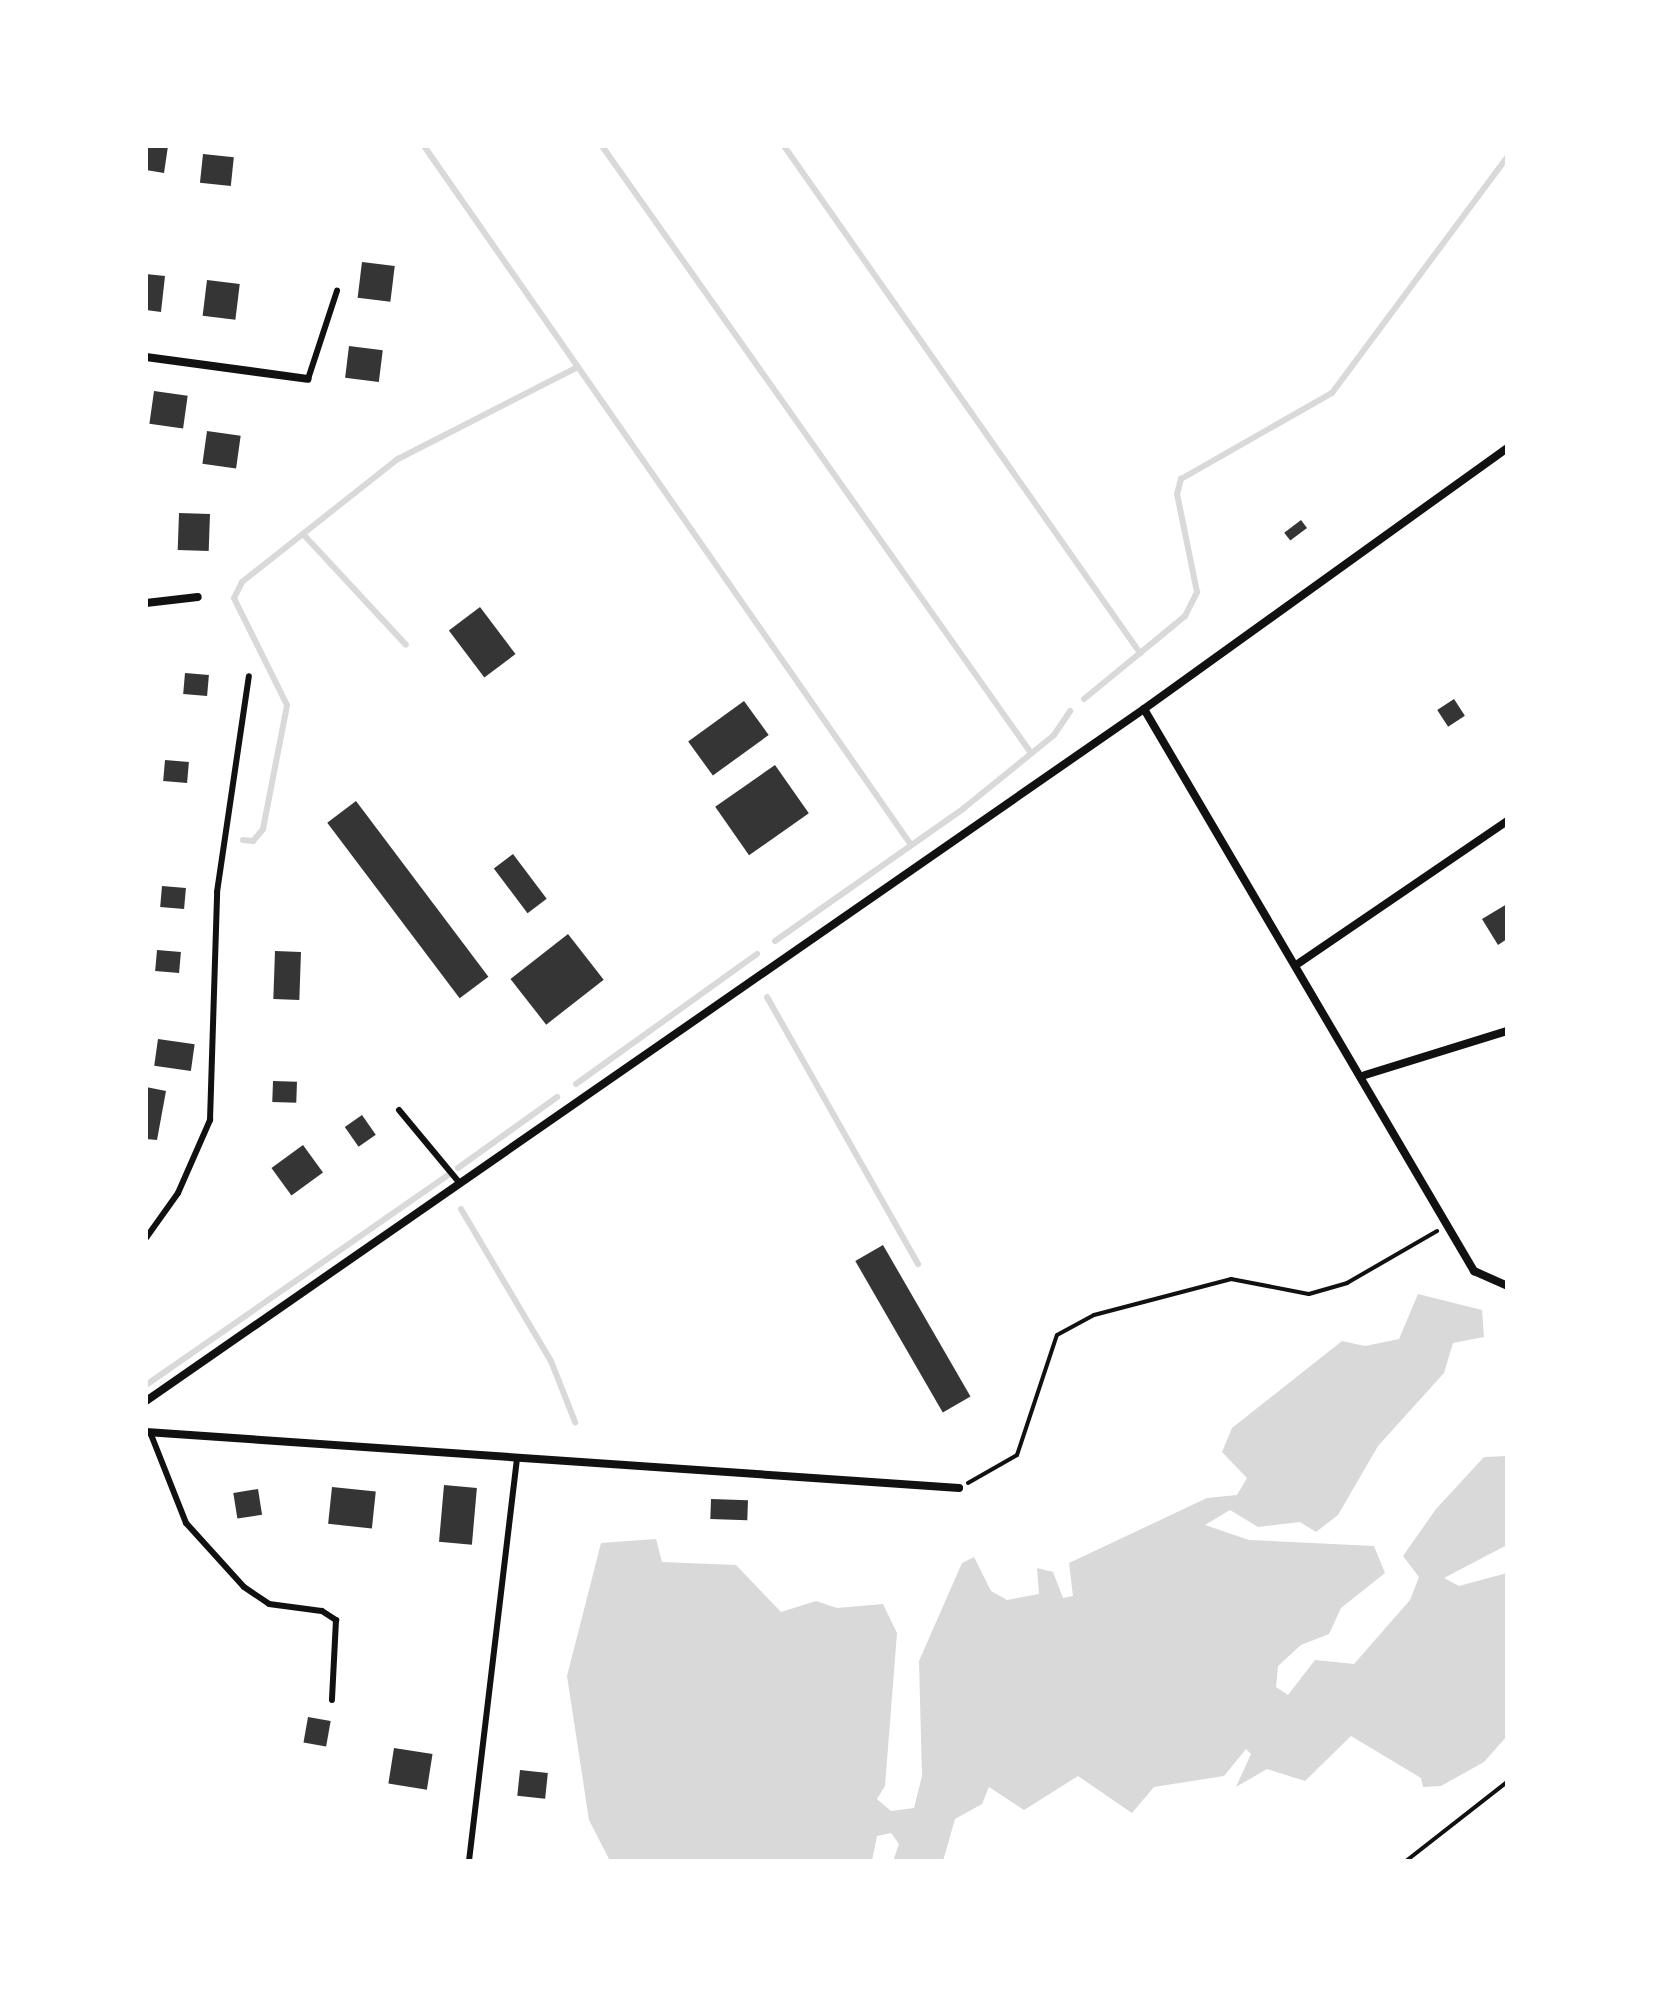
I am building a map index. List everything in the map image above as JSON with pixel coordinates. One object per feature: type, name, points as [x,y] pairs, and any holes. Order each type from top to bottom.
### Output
[{"type":"street","points":[[146,357],[308,379]]},
{"type":"street","points":[[146,1401],[458,1181],[1144,709],[1507,448]]},
{"type":"street","points":[[146,603],[198,597]]},
{"type":"street","points":[[1144,709],[1365,1075],[1474,1271],[1507,1286]]},
{"type":"street","points":[[1299,963],[1507,821]]},
{"type":"street","points":[[1365,1075],[1507,1031]]},
{"type":"street","points":[[148,1432],[517,1460],[959,1488]]},
{"type":"lane","points":[[308,379],[337,291]]},
{"type":"lane","points":[[146,1238],[178,1193],[210,1120],[217,892],[249,676]]},
{"type":"lane","points":[[399,1110],[458,1181]]},
{"type":"lane","points":[[148,1432],[186,1523],[244,1587],[269,1604],[322,1611],[336,1620],[332,1700]]},
{"type":"lane","points":[[469,1861],[517,1460]]},
{"type":"path","points":[[959,1488],[1017,1455],[1057,1335],[1094,1315],[1231,1279],[1309,1294],[1347,1283],[1388,1253],[1451,1226]]},
{"type":"path","points":[[1406,1861],[1507,1782]]},
{"type":"shaded area","points":[[1418,1294],[1482,1310],[1484,1337],[1453,1343],[1444,1373],[1378,1446],[1338,1515],[1316,1532],[1300,1522],[1258,1527],[1230,1510],[1205,1525],[1249,1540],[1374,1546],[1385,1573],[1341,1608],[1329,1634],[1301,1645],[1278,1666],[1276,1687],[1288,1695],[1315,1660],[1354,1664],[1410,1600],[1419,1577],[1403,1556],[1436,1509],[1484,1457],[1507,1456],[1507,1545],[1444,1578],[1459,1586],[1507,1573],[1507,1736],[1484,1762],[1441,1786],[1423,1787],[1421,1778],[1351,1736],[1305,1781],[1267,1769],[1236,1787],[1251,1754],[1246,1749],[1224,1776],[1154,1787],[1132,1813],[1078,1776],[1024,1810],[989,1787],[982,1804],[955,1819],[943,1861],[893,1861],[899,1844],[891,1833],[877,1836],[872,1861],[610,1861],[589,1820],[567,1676],[601,1543],[656,1539],[662,1562],[736,1565],[781,1612],[816,1601],[837,1608],[883,1604],[897,1633],[885,1786],[877,1799],[891,1811],[914,1808],[922,1776],[919,1661],[962,1563],[974,1557],[991,1591],[1007,1600],[1039,1594],[1037,1568],[1053,1572],[1063,1598],[1073,1596],[1069,1563],[1207,1498],[1237,1495],[1247,1478],[1222,1452],[1232,1428],[1342,1341],[1365,1346],[1399,1339]]},
{"type":"building","points":[[146,146],[168,146],[164,173],[146,170]]},
{"type":"building","points":[[203,154],[234,157],[231,186],[200,183]]},
{"type":"building","points":[[362,262],[395,266],[390,302],[358,298]]},
{"type":"building","points":[[146,274],[165,276],[161,312],[146,310]]},
{"type":"building","points":[[207,280],[240,284],[235,320],[203,316]]},
{"type":"building","points":[[349,346],[383,350],[379,382],[345,378]]},
{"type":"building","points":[[154,391],[188,396],[183,428],[149,424]]},
{"type":"building","points":[[207,431],[241,436],[236,468],[202,464]]},
{"type":"building","points":[[179,513],[210,514],[209,551],[178,550]]},
{"type":"building","points":[[1301,520],[1307,528],[1290,541],[1284,533]]},
{"type":"building","points":[[480,607],[516,654],[484,678],[449,630]]},
{"type":"building","points":[[185,673],[209,675],[207,696],[183,694]]},
{"type":"building","points":[[1454,699],[1465,716],[1448,727],[1437,710]]},
{"type":"building","points":[[744,701],[769,735],[713,776],[688,742]]},
{"type":"building","points":[[165,760],[189,762],[187,783],[163,781]]},
{"type":"building","points":[[775,765],[809,813],[749,855],[715,807]]},
{"type":"building","points":[[356,801],[488,977],[460,998],[327,823]]},
{"type":"building","points":[[513,854],[547,899],[528,913],[494,868]]},
{"type":"building","points":[[162,886],[186,888],[184,909],[160,907]]},
{"type":"building","points":[[1507,904],[1507,939],[1498,945],[1482,919]]},
{"type":"building","points":[[568,934],[604,980],[546,1025],[510,979]]},
{"type":"building","points":[[157,950],[181,952],[179,973],[155,971]]},
{"type":"building","points":[[275,951],[301,952],[299,1000],[273,999]]},
{"type":"building","points":[[158,1039],[195,1044],[191,1071],[154,1066]]},
{"type":"building","points":[[273,1081],[297,1082],[296,1103],[272,1102]]},
{"type":"building","points":[[146,1087],[166,1091],[157,1140],[146,1139]]},
{"type":"building","points":[[362,1115],[376,1135],[359,1147],[345,1127]]},
{"type":"building","points":[[303,1145],[323,1173],[291,1195],[271,1168]]},
{"type":"building","points":[[883,1245],[970,1397],[943,1413],[855,1261]]},
{"type":"building","points":[[444,1485],[477,1488],[472,1545],[439,1542]]},
{"type":"building","points":[[332,1487],[376,1492],[372,1528],[328,1524]]},
{"type":"building","points":[[258,1489],[262,1515],[237,1519],[233,1493]]},
{"type":"building","points":[[711,1499],[748,1500],[747,1520],[710,1519]]},
{"type":"building","points":[[308,1717],[331,1721],[326,1747],[303,1743]]},
{"type":"building","points":[[394,1748],[433,1754],[427,1790],[388,1784]]},
{"type":"building","points":[[520,1770],[548,1773],[545,1799],[517,1796]]},
{"type":"waterway","points":[[424,146],[911,845]]},
{"type":"waterway","points":[[602,146],[1031,753]]},
{"type":"waterway","points":[[784,146],[1140,653]]},
{"type":"waterway","points":[[1084,699],[1185,616],[1197,592],[1177,494],[1181,479],[1332,393],[1507,157]]},
{"type":"waterway","points":[[243,840],[253,841],[263,829],[287,705],[234,598],[242,582],[398,459],[578,367]]},
{"type":"waterway","points":[[303,534],[406,645]]},
{"type":"waterway","points":[[775,941],[964,808],[1054,735],[1070,711]]},
{"type":"waterway","points":[[576,1084],[757,954]]},
{"type":"waterway","points":[[767,997],[918,1264]]},
{"type":"waterway","points":[[458,1168],[557,1097]]},
{"type":"waterway","points":[[146,1385],[448,1175]]},
{"type":"waterway","points":[[461,1209],[551,1361],[575,1422]]}]
